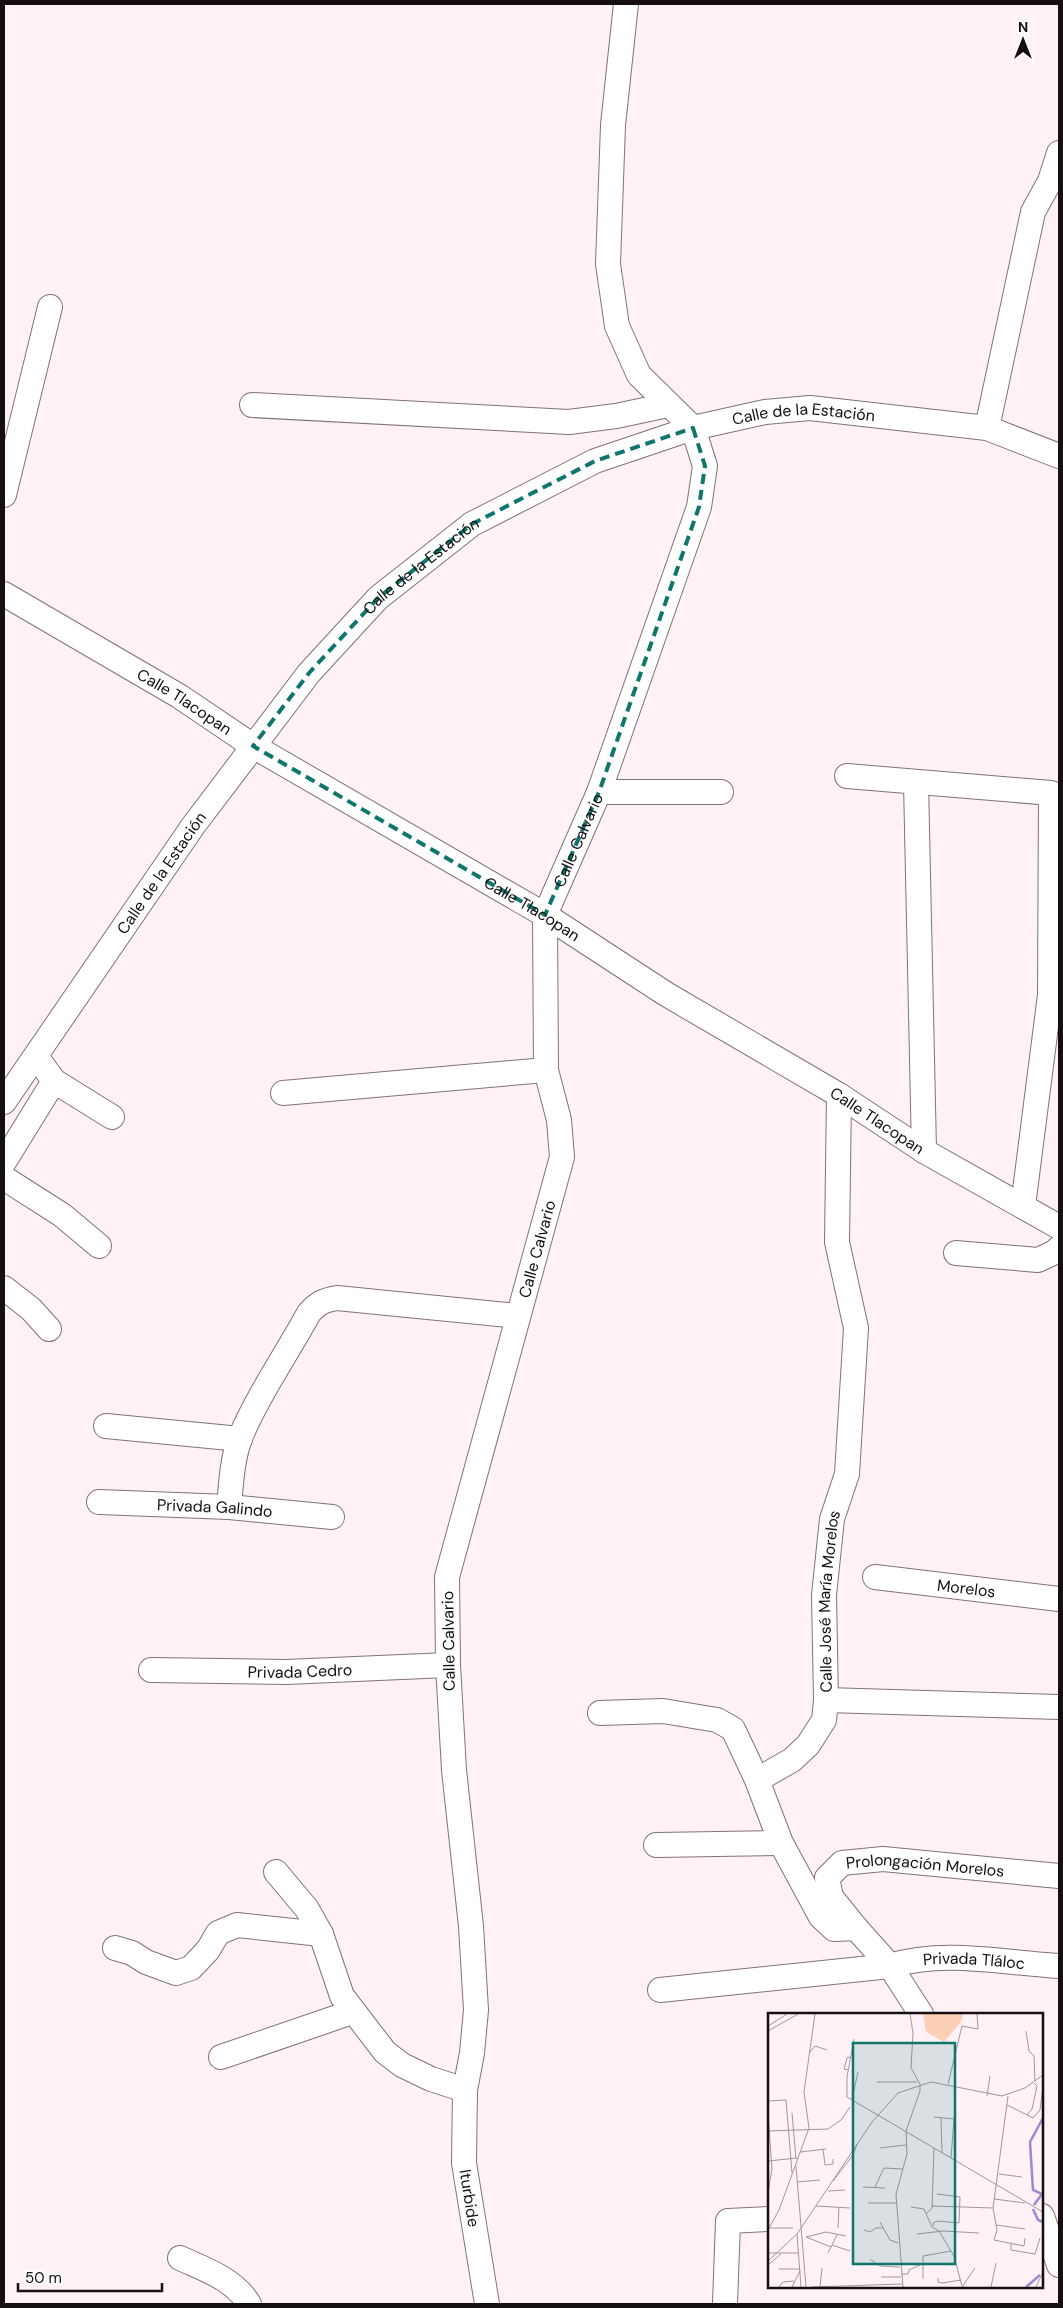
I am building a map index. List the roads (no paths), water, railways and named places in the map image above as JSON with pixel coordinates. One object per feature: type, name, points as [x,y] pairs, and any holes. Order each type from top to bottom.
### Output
[{"type":"street","points":[[626,4],[613,125],[608,264],[617,326],[639,375],[693,428]]},
{"type":"street","points":[[987,428],[1033,212],[1050,181],[1059,153]]},
{"type":"street","points":[[4,495],[50,307]]},
{"type":"street","points":[[252,405],[569,422],[616,416],[668,405]]},
{"type":"street","name":"Calle de la Estación","points":[[4,1102],[193,826],[309,673],[378,598],[472,524],[595,461],[693,428],[766,412],[810,408],[987,428],[1059,456]]},
{"type":"street","name":"Calle Calvario","points":[[465,2090],[472,2054],[476,2010],[470,1926],[454,1770],[448,1665],[447,1577],[517,1316],[555,1189],[562,1157],[559,1120],[546,1070],[545,915],[599,792],[699,507],[705,466],[693,428]]},
{"type":"street","name":"Calle Tlacopan","points":[[4,594],[179,696],[252,746],[545,915],[666,994],[840,1095],[924,1151],[1059,1227]]},
{"type":"street","points":[[847,776],[1051,793],[1050,995],[1023,1206]]},
{"type":"street","points":[[916,782],[924,1151]]},
{"type":"street","points":[[599,792],[721,792]]},
{"type":"street","points":[[36,1056],[54,1081],[112,1117]]},
{"type":"street","points":[[283,1093],[478,1074],[546,1070]]},
{"type":"street","points":[[4,1162],[54,1081]]},
{"type":"street","name":"Calle José María Morelos","points":[[757,1780],[792,1760],[808,1745],[824,1720],[826,1700],[824,1595],[832,1519],[847,1474],[856,1328],[837,1242],[840,1095]]},
{"type":"street","points":[[4,1178],[62,1215],[99,1246]]},
{"type":"street","points":[[956,1253],[1038,1260],[1059,1248]]},
{"type":"street","points":[[4,1288],[31,1309],[49,1329]]},
{"type":"street","points":[[229,1507],[233,1471],[240,1439],[309,1313],[317,1304],[337,1298],[517,1316]]},
{"type":"street","points":[[106,1426],[240,1439]]},
{"type":"street","name":"Privada Galindo","points":[[99,1502],[229,1507],[332,1517]]},
{"type":"street","name":"Morelos","points":[[875,1577],[1059,1599]]},
{"type":"street","name":"Privada Cedro","points":[[151,1670],[286,1672],[448,1665]]},
{"type":"street","points":[[826,1700],[1059,1707]]},
{"type":"street","points":[[600,1713],[663,1711],[717,1720],[734,1729],[757,1780],[781,1843],[821,1917],[834,1929],[856,1928],[890,1966],[919,2013]]},
{"type":"street","points":[[656,1845],[781,1843]]},
{"type":"street","name":"Prolongación Morelos","points":[[856,1928],[831,1897],[827,1878],[842,1863],[883,1859],[1059,1876]]},
{"type":"street","points":[[276,1872],[308,1909],[321,1934],[342,1996],[352,2012],[385,2052],[402,2065],[431,2080],[465,2090]]},
{"type":"street","points":[[115,1948],[132,1953],[146,1962],[176,1972],[191,1968],[208,1950],[218,1933],[237,1925],[321,1934]]},
{"type":"street","name":"Privada Tláloc","points":[[660,1990],[890,1966],[910,1960],[932,1957],[1059,1966]]},
{"type":"street","points":[[221,2057],[352,2012]]},
{"type":"street","name":"Iturbide","points":[[465,2090],[464,2163],[487,2304]]},
{"type":"street","points":[[725,2304],[728,2221],[768,2219]]},
{"type":"street","points":[[1043,2219],[1059,2265]]},
{"type":"street","points":[[180,2258],[228,2280],[243,2294],[249,2304]]}]
